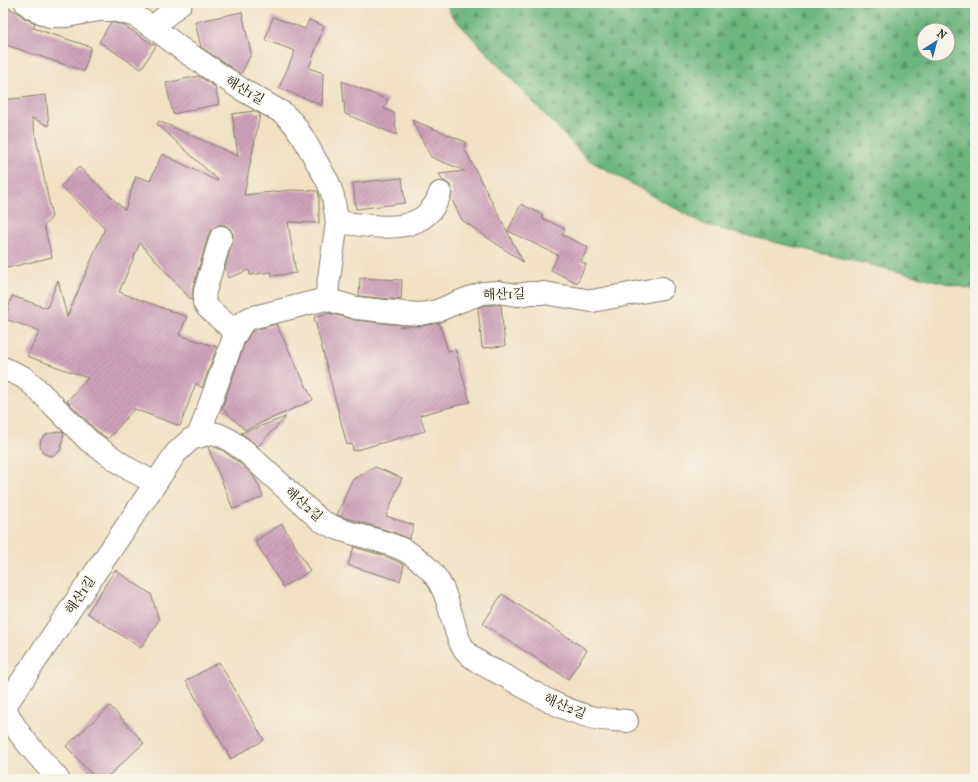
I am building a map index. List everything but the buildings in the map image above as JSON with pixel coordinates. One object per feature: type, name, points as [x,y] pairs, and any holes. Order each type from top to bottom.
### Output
[{"type":"lane","name":"해산1길","points":[[26,3],[32,8],[50,16],[66,16],[99,10],[112,10],[133,15],[153,27],[183,50],[241,89],[283,113],[294,124],[304,139],[328,182],[333,196],[337,222],[326,299],[356,308],[420,314],[438,311],[483,293],[498,292],[517,295],[544,293],[592,301],[662,288]]},
{"type":"lane","points":[[153,27],[181,3]]},
{"type":"lane","points":[[337,222],[386,227],[405,226],[419,220],[432,209],[436,204],[440,193]]},
{"type":"lane","points":[[221,237],[204,303],[236,333]]},
{"type":"lane","points":[[198,437],[236,333],[243,322],[250,318],[326,299]]},
{"type":"lane","points":[[3,368],[23,377],[33,385],[89,441],[129,469],[155,483]]},
{"type":"lane","name":"해산2길","points":[[155,483],[176,453],[191,439],[212,433],[228,439],[244,451],[320,520],[329,525],[397,547],[415,557],[437,577],[446,598],[458,639],[463,648],[482,663],[553,704],[593,718],[627,721]]},
{"type":"lane","name":"해산1길","points":[[58,779],[14,726],[8,716],[4,703],[155,483]]},
{"type":"green space","points":[[446,3],[975,3],[975,290],[707,226],[587,159],[452,16]]}]
